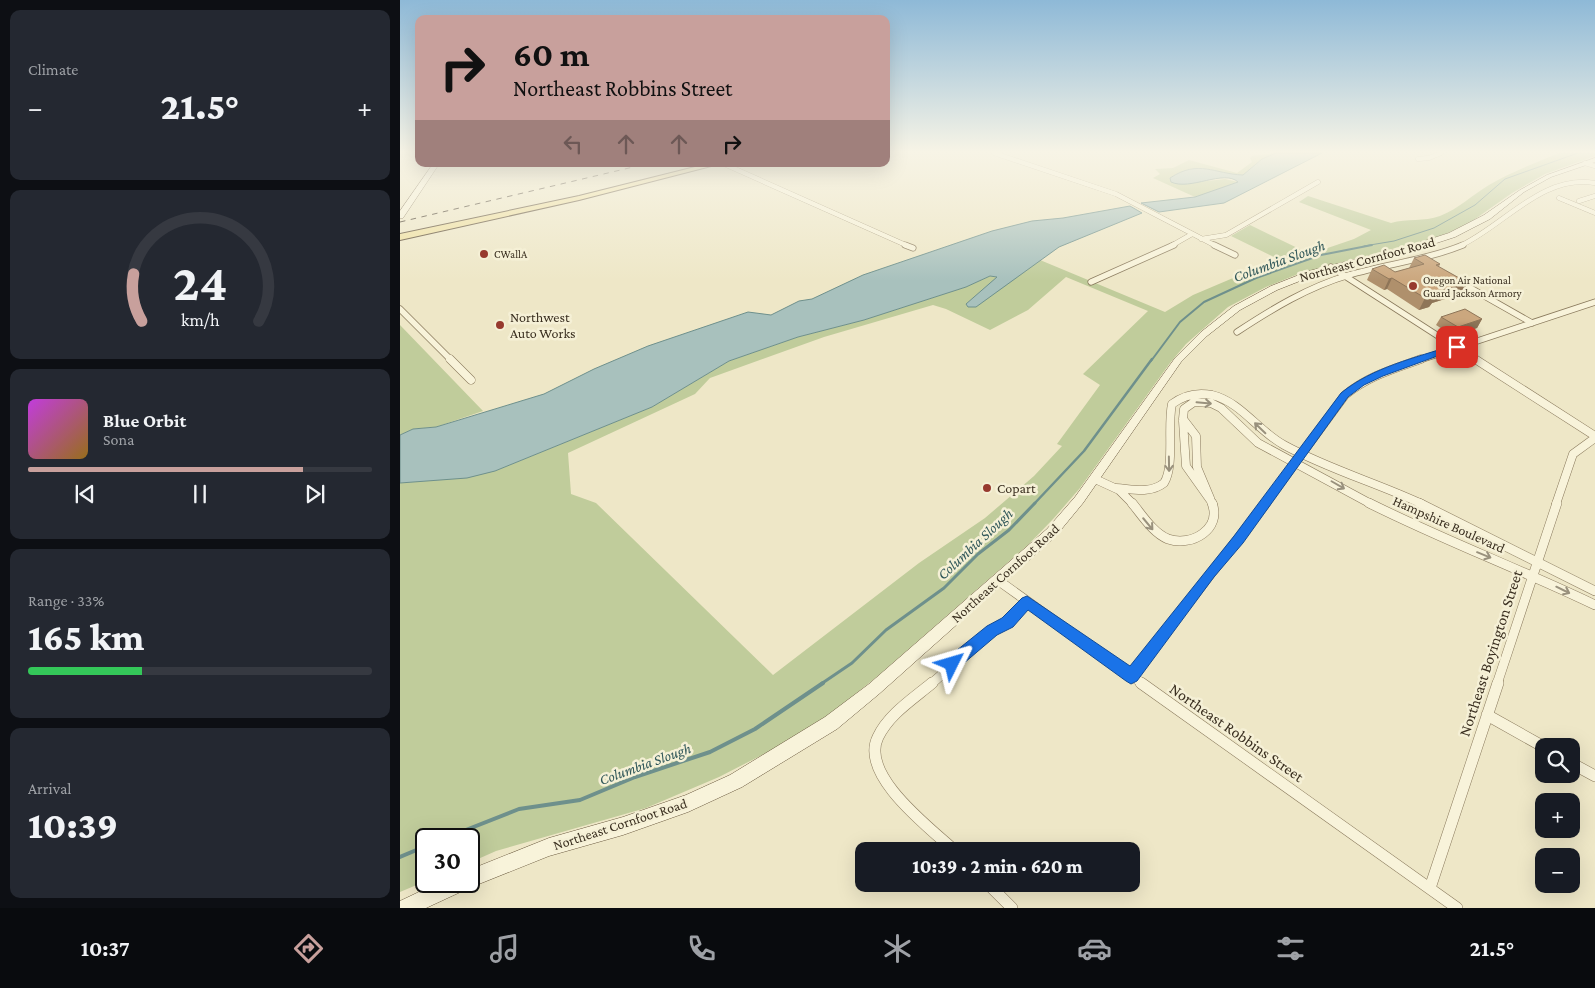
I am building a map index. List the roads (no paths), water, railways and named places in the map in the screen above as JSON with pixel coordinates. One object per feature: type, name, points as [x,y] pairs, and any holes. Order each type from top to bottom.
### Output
[{"type":"main road","points":[[400,237],[590,195]]},
{"type":"street","points":[[400,216],[414,195]]},
{"type":"street","points":[[795,195],[914,248]]},
{"type":"street","points":[[1119,195],[1235,255]]},
{"type":"street","points":[[1201,239],[1226,235],[1295,195]]},
{"type":"street","name":"Northeast Cornfoot Road","points":[[480,875],[549,847],[661,814],[713,792],[761,767],[817,733],[850,709],[999,581],[1051,533],[1095,479],[1174,366],[1200,338],[1221,320],[1256,297],[1292,280],[1331,267],[1404,250],[1452,235],[1487,217],[1517,195]]},
{"type":"street","points":[[1236,332],[1290,298],[1346,276],[1449,250],[1476,237],[1537,195]]},
{"type":"street","points":[[1579,201],[1595,196]]},
{"type":"street","points":[[1558,198],[1595,213]]},
{"type":"street","points":[[1092,282],[1182,241],[1192,234]]},
{"type":"street","points":[[1418,258],[1427,263]]},
{"type":"street","points":[[1331,267],[1595,437]]},
{"type":"street","points":[[1453,278],[1532,322]]},
{"type":"street","points":[[1131,676],[1270,498],[1342,398],[1361,382],[1457,347],[1595,302]]},
{"type":"street","points":[[400,309],[471,380]]},
{"type":"street","name":"Hampshire Boulevard","points":[[1116,488],[1154,489],[1163,484],[1168,477],[1170,469],[1169,424],[1172,404],[1178,398],[1198,394],[1218,397],[1229,402],[1264,433],[1301,454],[1412,499],[1536,564],[1595,591]]},
{"type":"street","name":"Hampshire Boulevard","points":[[1183,419],[1184,409],[1188,405],[1194,402],[1211,403],[1228,413],[1258,443],[1409,523],[1532,575],[1595,605]]},
{"type":"street","points":[[1095,479],[1116,488],[1130,500],[1154,530],[1174,540],[1185,540],[1207,531],[1214,523],[1215,511],[1197,467],[1196,436],[1183,419]]},
{"type":"street","points":[[1183,419],[1186,430],[1185,464],[1210,498]]},
{"type":"street","name":"Northeast Boyington Street","points":[[1430,888],[1573,454],[1595,437]]},
{"type":"street","name":"Northeast Robbins Street","points":[[999,581],[1457,908]]},
{"type":"street","points":[[945,842],[884,782],[874,762],[875,743],[881,730],[892,717],[984,637],[1008,622],[1027,602]]},
{"type":"street","points":[[1487,715],[1535,742]]},
{"type":"street","points":[[1580,768],[1595,776]]},
{"type":"street","points":[[996,892],[1012,908]]},
{"type":"street","points":[[405,908],[437,893]]},
{"type":"water","points":[[1239,195],[1224,203],[1159,212],[1141,203],[1195,197]]},
{"type":"water","points":[[1130,206],[1142,213],[1059,247],[976,307],[968,307],[966,304],[997,277],[990,276],[966,287],[864,320],[798,337],[729,361],[652,407],[495,471],[467,478],[400,483],[400,435],[413,429],[436,427],[544,394],[594,369],[648,346],[748,312],[771,315],[799,301],[812,299],[863,275],[992,231],[1032,221],[1063,218]]},
{"type":"waterway","name":"Columbia Slough","points":[[1364,246],[1394,241],[1434,228],[1475,205],[1486,195]]},
{"type":"waterway","name":"Columbia Slough","points":[[1151,361],[1180,322],[1204,302],[1256,278],[1321,255],[1372,245]]},
{"type":"waterway","name":"Columbia Slough","points":[[1034,504],[1084,451],[1152,359]]},
{"type":"waterway","name":"Columbia Slough","points":[[821,684],[852,663],[886,630],[944,588],[978,554],[1009,530],[1035,503]]},
{"type":"waterway","name":"Columbia Slough","points":[[471,828],[519,809],[580,800],[635,777],[710,752],[755,729],[823,683]]},
{"type":"waterway","name":"Columbia Slough","points":[[400,857],[415,851]]},
{"type":"railway","points":[[400,222],[513,195]]},
{"type":"place","name":"CWallA","points":[[484,254]]},
{"type":"place","name":"Oregon Air National Guard Jackson Armory","points":[[1413,286]]},
{"type":"place","name":"Northwest Auto Works","points":[[500,325]]},
{"type":"place","name":"Copart","points":[[987,488]]}]
